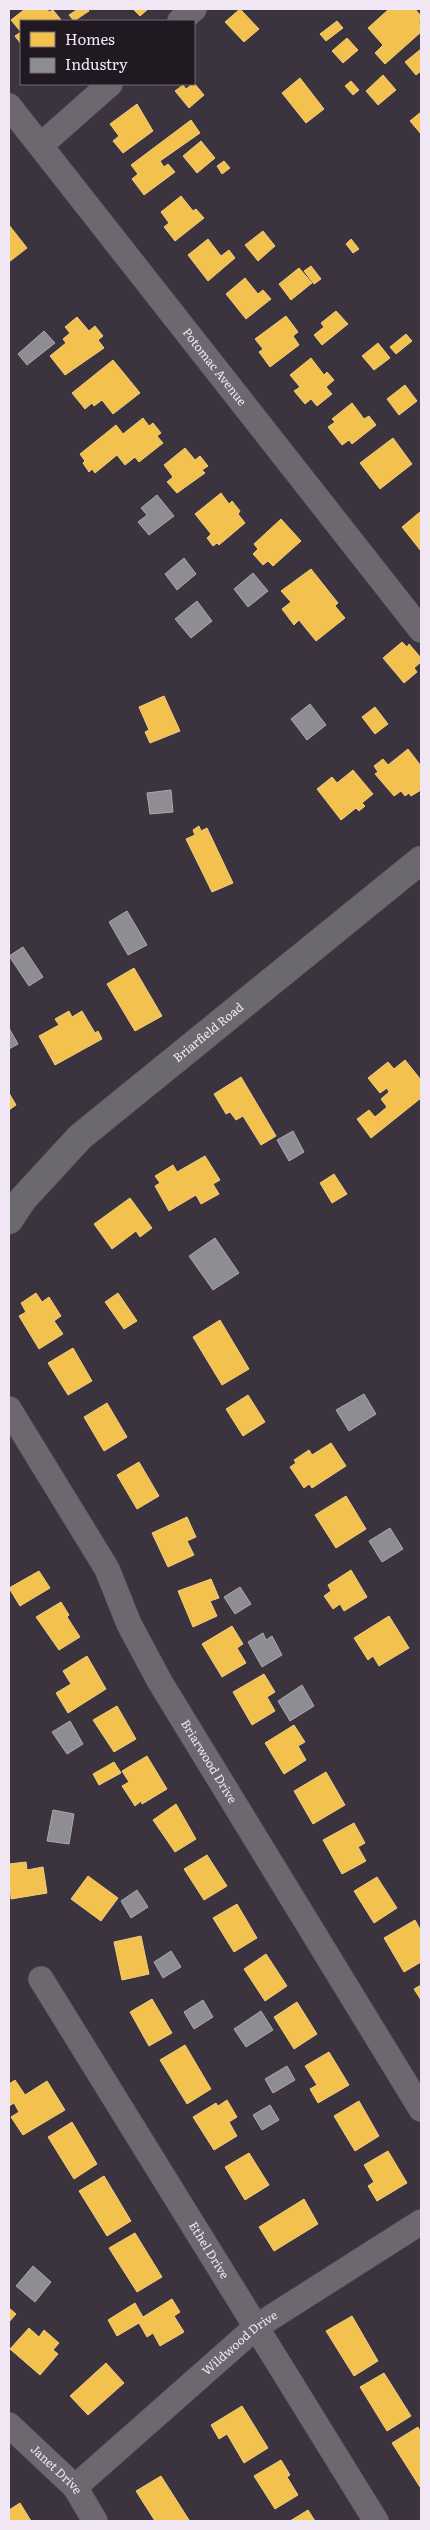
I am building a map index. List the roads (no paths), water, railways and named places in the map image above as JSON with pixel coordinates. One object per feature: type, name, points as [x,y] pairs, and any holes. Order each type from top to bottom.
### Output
[{"type":"main road","name":"Briarfield Road","points":[[9,1220],[23,1198],[80,1137],[421,860]]},
{"type":"street","points":[[181,20],[194,9]]},
{"type":"street","points":[[41,145],[109,85]]},
{"type":"street","name":"Potomac Avenue","points":[[9,106],[421,630]]},
{"type":"street","name":"Briarwood Drive","points":[[9,1409],[107,1569],[129,1624],[160,1682],[421,2109]]},
{"type":"street","name":"Ethel Drive","points":[[41,1979],[376,2521]]},
{"type":"street","name":"Wildwood Drive","points":[[75,2487],[256,2326],[421,2222]]},
{"type":"street","name":"Janet Drive","points":[[9,2425],[75,2487],[94,2521]]}]
